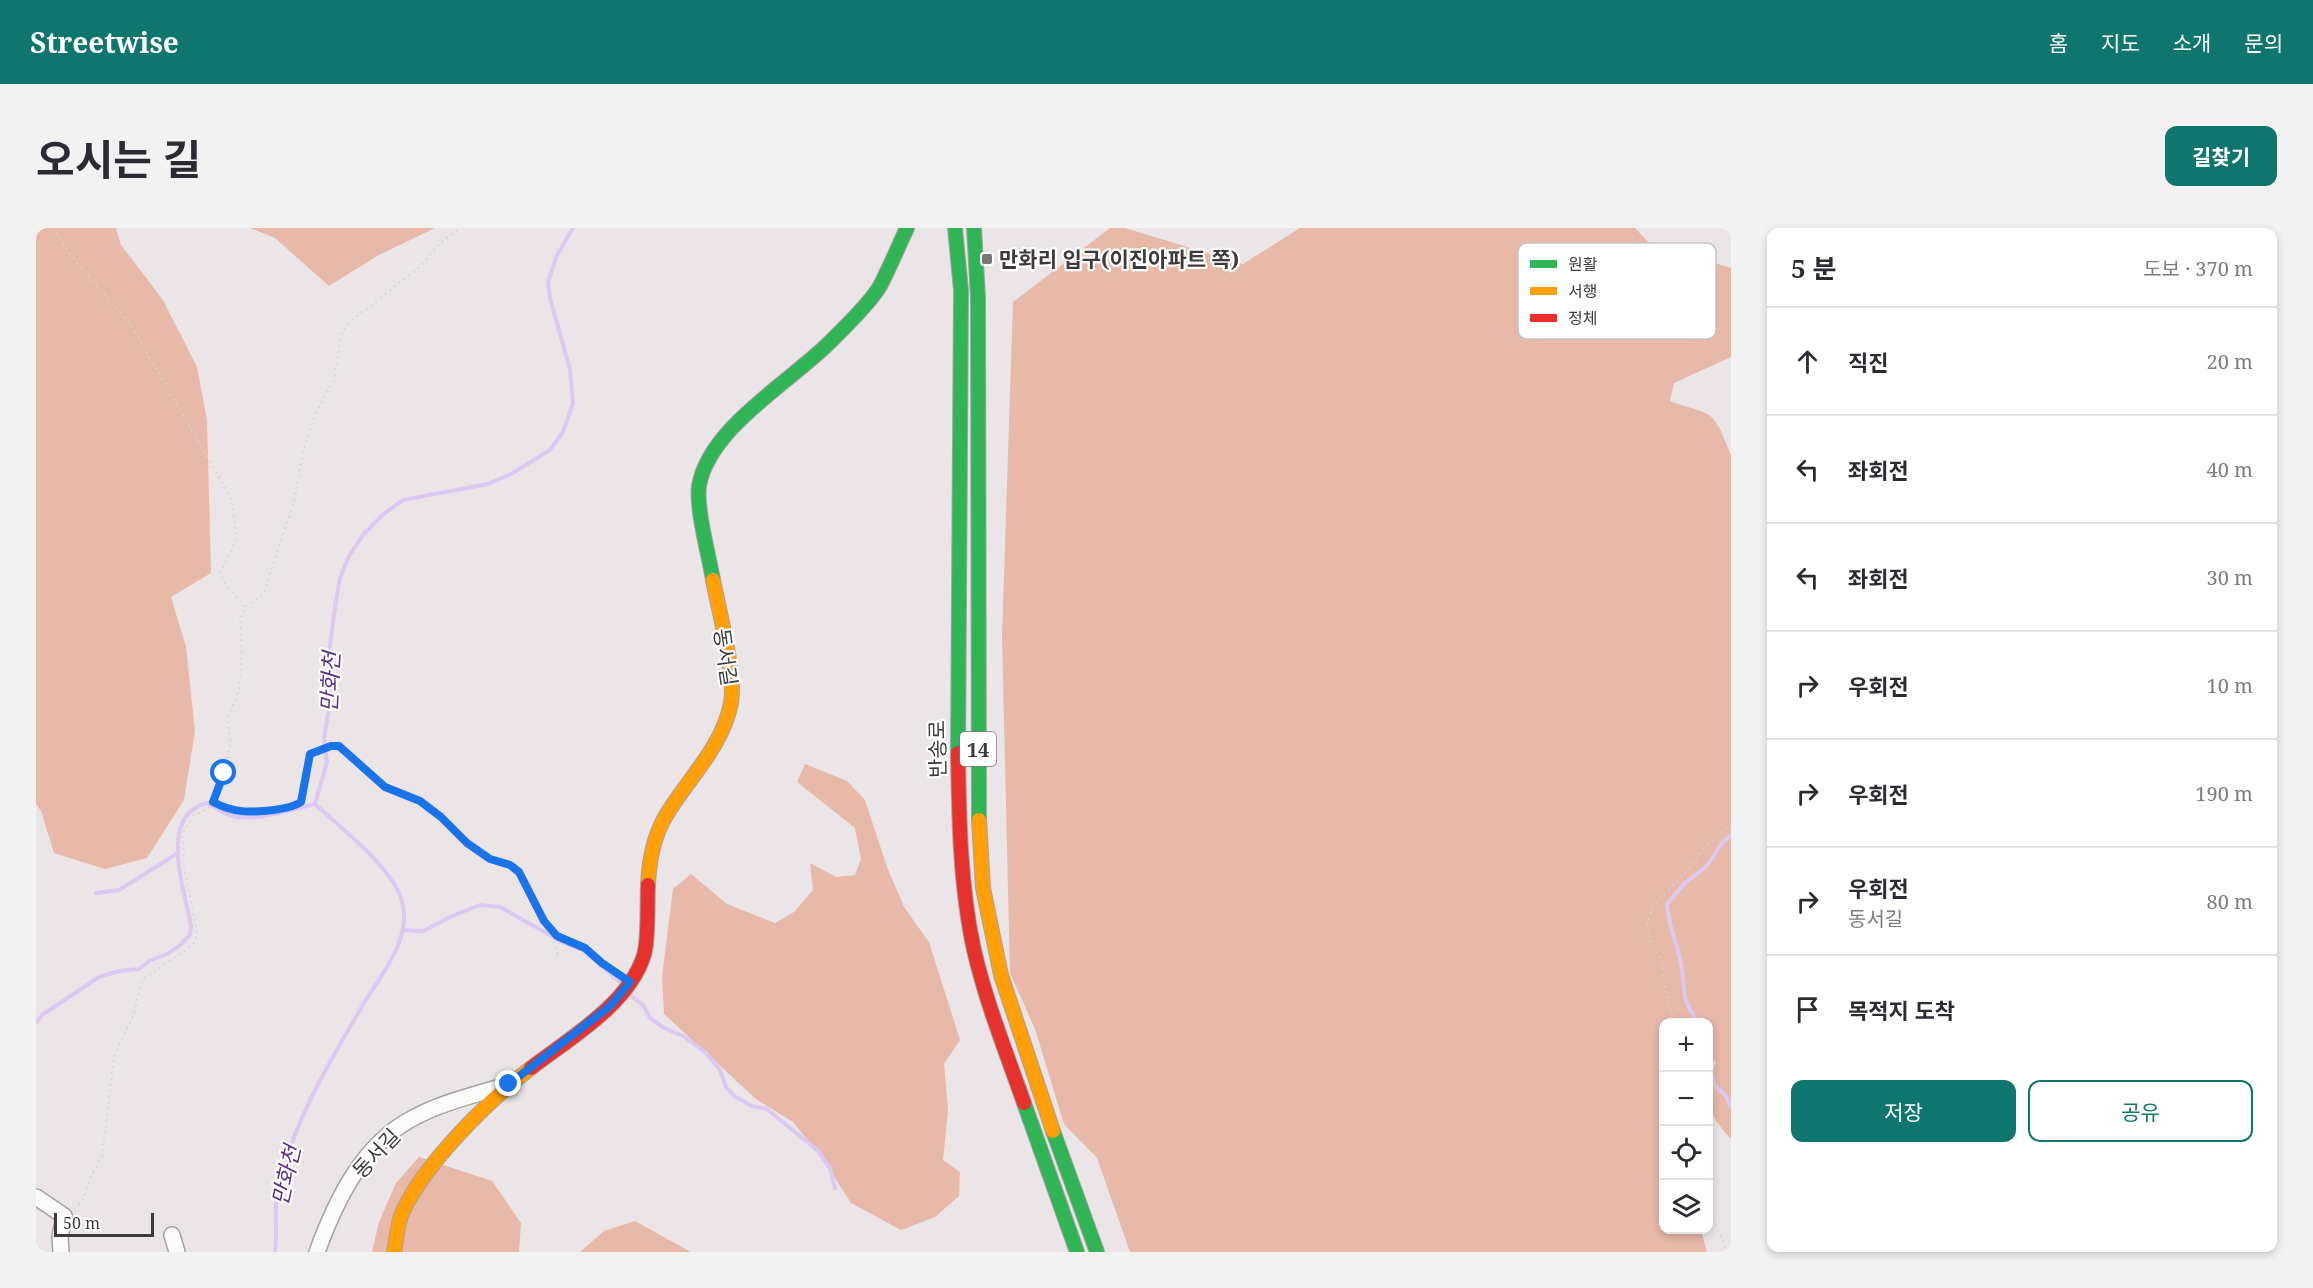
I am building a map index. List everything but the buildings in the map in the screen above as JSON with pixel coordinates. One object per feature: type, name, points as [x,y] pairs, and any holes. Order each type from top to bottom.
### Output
[{"type":"main road","name":"동서길","points":[[394,1252],[402,1213],[432,1164],[509,1084],[610,1006],[626,986],[645,953],[649,862],[654,843],[664,819],[710,753],[724,724],[731,702],[729,666],[701,514],[699,488],[703,472],[715,450],[731,429],[834,339],[879,287],[907,228]]},
{"type":"main road","name":"반송로","points":[[955,228],[961,290],[959,811],[966,902],[974,950],[989,1003],[1077,1252]]},
{"type":"main road","name":"반송로","points":[[974,228],[978,297],[978,795],[983,888],[1001,975],[1043,1102],[1097,1252]]},
{"type":"street","name":"동서길","points":[[317,1252],[329,1220],[346,1187],[380,1143],[399,1126],[415,1117],[509,1084]]},
{"type":"street","points":[[466,1098],[473,1102],[478,1116]]},
{"type":"street","points":[[36,1197],[64,1216],[60,1237],[61,1252]]},
{"type":"street","points":[[172,1235],[177,1252]]},
{"type":"path","points":[[53,228],[76,262],[131,325],[232,500],[236,535],[232,550],[220,572],[223,581],[246,607]]},
{"type":"path","points":[[64,1216],[82,1202],[91,1176],[102,1157],[112,1065],[134,1014],[143,979],[194,943],[197,925],[184,866],[183,833],[193,816],[212,804],[224,773],[230,745],[228,717],[239,690],[242,655],[240,621],[246,607],[263,595],[294,501],[305,444],[317,411],[334,380],[342,332],[352,320],[422,265],[440,243],[461,228]]},
{"type":"path","points":[[212,804],[232,810],[252,812],[294,806],[301,802],[310,754],[331,746],[339,746],[385,787],[420,801],[441,817],[467,843],[490,859],[510,865],[519,872],[544,921],[557,936],[585,948],[626,986]]},
{"type":"path","points":[[1673,1018],[1665,989],[1662,961],[1649,939],[1647,922],[1653,906],[1690,868],[1704,848],[1731,824]]},
{"type":"path","points":[[557,936],[553,939],[558,956]]},
{"type":"path","points":[[1713,1219],[1726,1252]]},
{"type":"shaded area","points":[[36,228],[116,228],[121,245],[163,300],[197,367],[207,420],[211,573],[171,597],[186,647],[195,731],[184,800],[147,858],[105,869],[54,853],[41,811],[36,804]]},
{"type":"shaded area","points":[[250,228],[435,228],[377,256],[329,286],[275,238]]},
{"type":"shaded area","points":[[1110,228],[1125,228],[1243,264],[1300,228],[1635,228],[1651,243],[1518,243],[1518,339],[1716,339],[1716,263],[1731,268],[1731,357],[1674,383],[1670,401],[1710,416],[1720,429],[1731,455],[1731,1139],[1713,1115],[1713,1071],[1716,1061],[1713,1062],[1713,1018],[1659,1018],[1659,1234],[1702,1234],[1707,1252],[1130,1252],[1097,1158],[1064,1124],[1035,1029],[1010,973],[1002,637],[1013,302]]},
{"type":"shaded area","points":[[805,764],[847,781],[865,800],[887,867],[904,907],[929,942],[960,1040],[944,1064],[948,1110],[943,1160],[960,1172],[959,1196],[935,1217],[901,1230],[851,1203],[824,1161],[793,1122],[757,1100],[664,1014],[662,977],[673,889],[691,874],[727,904],[775,923],[794,912],[813,890],[810,863],[836,877],[855,875],[861,859],[855,828],[797,782]]},
{"type":"shaded area","points":[[419,1157],[492,1181],[521,1223],[519,1252],[372,1252],[379,1222],[396,1183]]},
{"type":"shaded area","points":[[635,1221],[691,1252],[580,1252],[604,1231]]},
{"type":"waterway","name":"만화천","points":[[275,1252],[277,1197],[284,1165],[302,1118],[324,1073],[392,958],[403,930],[402,901],[388,875],[365,849],[315,804],[327,762],[324,738],[330,701],[330,645],[340,578],[349,556],[363,535],[382,515],[403,500],[488,484],[511,474],[550,450],[563,432],[573,403],[570,370],[550,298],[548,282],[557,255],[573,228]]},
{"type":"waterway","points":[[36,1023],[42,1015],[99,977],[119,971],[139,969],[149,961],[167,954],[190,935],[191,926],[180,875],[178,838],[183,822],[192,810],[207,803],[229,815],[250,818],[315,804]]},
{"type":"waterway","points":[[1694,1018],[1685,998],[1681,964],[1667,904],[1685,883],[1707,866],[1722,843],[1731,835]]},
{"type":"waterway","points":[[96,893],[119,890],[178,853]]},
{"type":"waterway","points":[[404,930],[423,931],[480,905],[500,907],[566,944],[583,950],[620,982]]},
{"type":"waterway","points":[[630,995],[643,1005],[650,1018],[664,1028],[683,1036],[706,1053],[720,1070],[726,1087],[734,1096],[752,1106],[767,1109],[818,1151],[830,1168],[835,1188]]},
{"type":"waterway","points":[[1711,1072],[1715,1086],[1726,1096],[1731,1107]]},
{"type":"traffic: fast","points":[[713,580],[701,520],[699,496],[699,486],[706,464],[719,443],[736,424],[818,353],[865,306],[880,286],[907,228]]},
{"type":"traffic: fast","points":[[955,228],[961,290],[958,753]]},
{"type":"traffic: fast","points":[[974,228],[978,297],[979,820]]},
{"type":"traffic: fast","points":[[1024,1103],[1077,1252]]},
{"type":"traffic: fast","points":[[1053,1131],[1097,1252]]},
{"type":"traffic: slow","points":[[648,885],[652,851],[660,827],[712,750],[731,703],[729,660],[713,580]]},
{"type":"traffic: slow","points":[[979,820],[983,888],[1001,975],[1053,1131]]},
{"type":"traffic: slow","points":[[394,1252],[401,1216],[413,1192],[427,1173],[442,1153],[478,1115],[531,1068]]},
{"type":"traffic: jam","points":[[958,753],[961,852],[969,926],[984,989],[1024,1103]]},
{"type":"traffic: jam","points":[[531,1068],[596,1019],[626,989],[636,973],[646,948],[648,885]]},
{"type":"place","name":"만화리 입구(이진아파트 쪽)","points":[[987,259]]},
{"type":"route","points":[[224,773],[213,802],[232,810],[252,812],[294,806],[301,802],[310,754],[331,746],[339,746],[385,787],[420,801],[441,817],[467,843],[490,859],[510,865],[519,872],[544,921],[557,936],[585,948],[630,982],[610,1006],[509,1084]]}]
